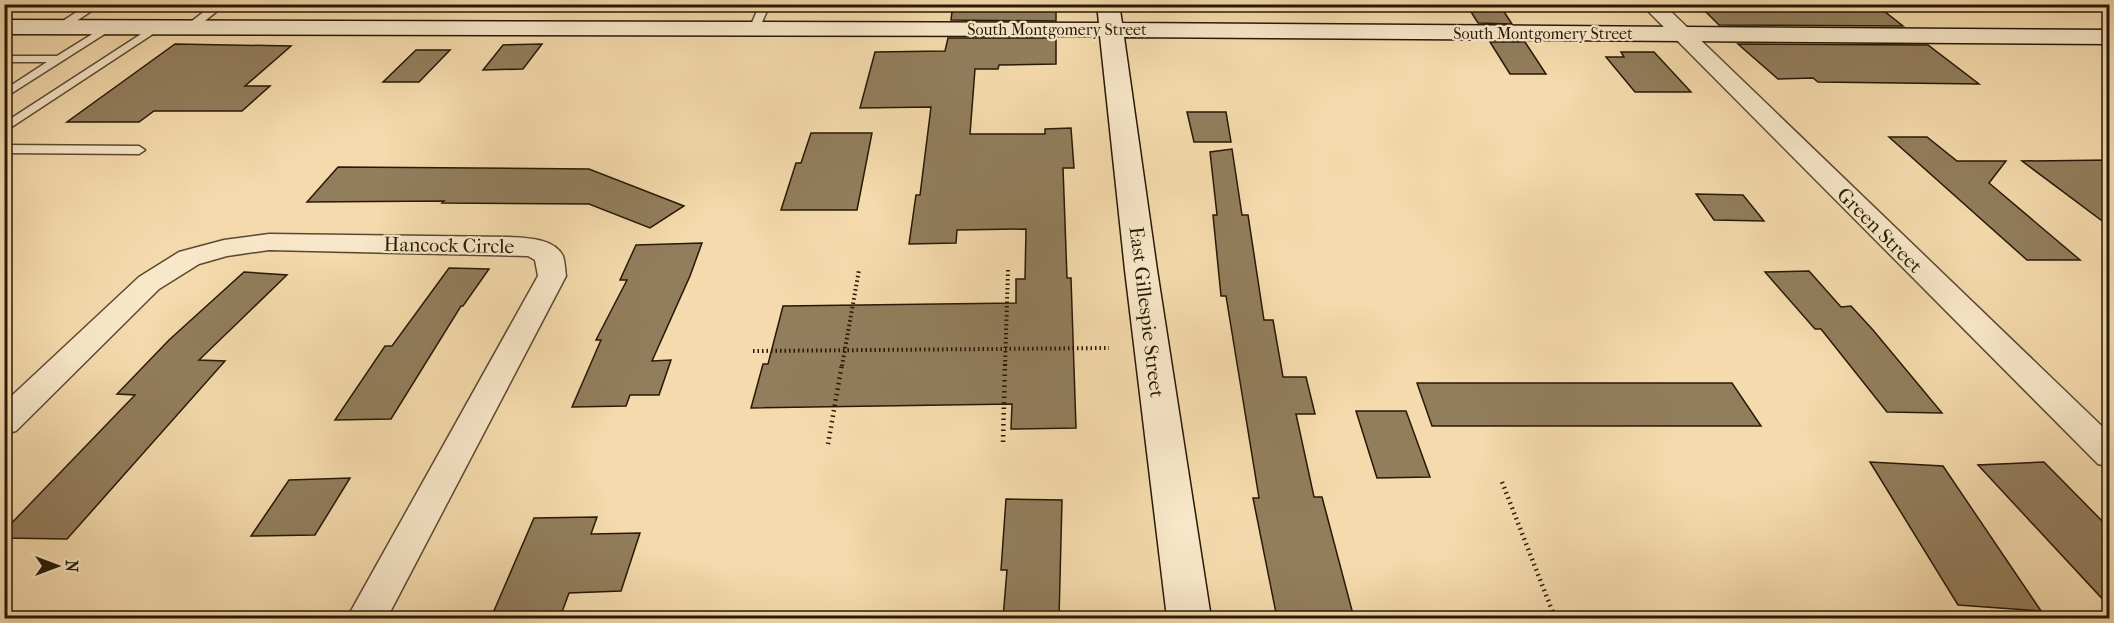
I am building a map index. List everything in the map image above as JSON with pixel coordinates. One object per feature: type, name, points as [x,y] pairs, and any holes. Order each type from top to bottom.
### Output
[{"type":"street","name":"Green Street","points":[[1651,4],[2109,455]]},
{"type":"street","name":"South Montgomery Street","points":[[4,27],[755,27],[1110,17],[1681,34],[2109,37]]},
{"type":"street","name":"East Gillespie Street","points":[[1110,17],[1141,270],[1189,618]]},
{"type":"street","name":"Hancock Circle","points":[[4,423],[148,282],[189,258],[224,248],[269,242],[509,245],[536,248],[549,257],[552,276],[367,618]]},
{"type":"lane","points":[[62,26],[97,4]]},
{"type":"lane","points":[[192,26],[221,4]]},
{"type":"lane","points":[[755,27],[765,4]]},
{"type":"lane","points":[[4,95],[110,26]]},
{"type":"lane","points":[[4,129],[158,26]]},
{"type":"lane","points":[[4,59],[60,59]]},
{"type":"lane","points":[[4,148],[139,150]]},
{"type":"path","points":[[828,444],[859,270]]},
{"type":"path","points":[[1004,442],[1008,270]]},
{"type":"path","points":[[753,351],[1109,348]]},
{"type":"path","points":[[1502,482],[1555,618]]},
{"type":"building","points":[[953,4],[1056,4],[1056,21],[951,20]]},
{"type":"building","points":[[1466,4],[1499,4],[1512,24],[1478,23]]},
{"type":"building","points":[[1698,4],[1875,4],[1903,26],[1719,25]]},
{"type":"building","points":[[948,38],[1056,38],[1056,64],[999,65],[998,69],[975,69],[970,134],[1045,134],[1045,129],[1071,128],[1074,168],[1063,168],[1067,278],[1071,278],[1076,428],[1011,429],[1012,404],[751,408],[763,364],[768,364],[783,306],[1016,303],[1016,279],[1025,279],[1026,229],[957,230],[956,243],[909,244],[916,195],[920,195],[931,107],[860,108],[875,52],[945,51]]},
{"type":"building","points":[[1490,42],[1525,42],[1546,74],[1510,74]]},
{"type":"building","points":[[175,44],[291,46],[245,86],[270,86],[242,111],[154,111],[139,122],[67,122]]},
{"type":"building","points":[[542,44],[523,69],[483,70],[503,45]]},
{"type":"building","points":[[1738,44],[1928,45],[1979,84],[1818,82],[1813,78],[1778,79]]},
{"type":"building","points":[[416,50],[450,50],[419,82],[383,82]]},
{"type":"building","points":[[1621,52],[1654,52],[1691,92],[1635,92],[1606,57],[1624,57]]},
{"type":"building","points":[[1187,112],[1226,112],[1231,142],[1194,142]]},
{"type":"building","points":[[811,133],[872,133],[857,210],[781,210],[796,163],[801,163]]},
{"type":"building","points":[[1889,137],[1927,137],[1957,161],[2006,161],[1989,183],[2080,260],[2027,260]]},
{"type":"building","points":[[1232,149],[1242,215],[1248,215],[1264,320],[1273,320],[1283,377],[1306,377],[1315,414],[1296,414],[1314,497],[1322,497],[1354,618],[1277,618],[1253,498],[1259,498],[1226,296],[1221,296],[1213,215],[1217,215],[1210,152]]},
{"type":"building","points":[[2109,160],[2109,226],[2022,161]]},
{"type":"building","points":[[338,167],[589,169],[684,206],[650,228],[589,204],[442,203],[444,201],[307,202]]},
{"type":"building","points":[[1696,194],[1743,195],[1764,221],[1714,220]]},
{"type":"building","points":[[702,243],[690,276],[652,361],[671,360],[659,395],[630,395],[626,406],[572,407],[601,340],[596,340],[627,280],[620,280],[636,245]]},
{"type":"building","points":[[449,268],[489,269],[461,306],[391,419],[335,420],[385,346],[392,346]]},
{"type":"building","points":[[1809,271],[1841,307],[1851,306],[1942,413],[1887,412],[1821,329],[1815,329],[1765,272]]},
{"type":"building","points":[[244,272],[287,275],[199,360],[225,361],[67,539],[4,538],[4,531],[135,395],[117,394],[169,340]]},
{"type":"building","points":[[1417,383],[1732,383],[1761,426],[1432,426]]},
{"type":"building","points":[[1356,411],[1406,411],[1430,477],[1377,478]]},
{"type":"building","points":[[1870,462],[1943,466],[2041,611],[1958,605]]},
{"type":"building","points":[[2044,462],[2109,528],[2109,606],[1978,465]]},
{"type":"building","points":[[350,478],[315,535],[251,536],[289,480]]},
{"type":"building","points":[[1006,499],[1062,500],[1059,618],[1003,618],[1007,570],[1001,570]]},
{"type":"building","points":[[597,517],[591,534],[640,533],[621,591],[569,593],[562,612],[493,613],[534,518]]}]
